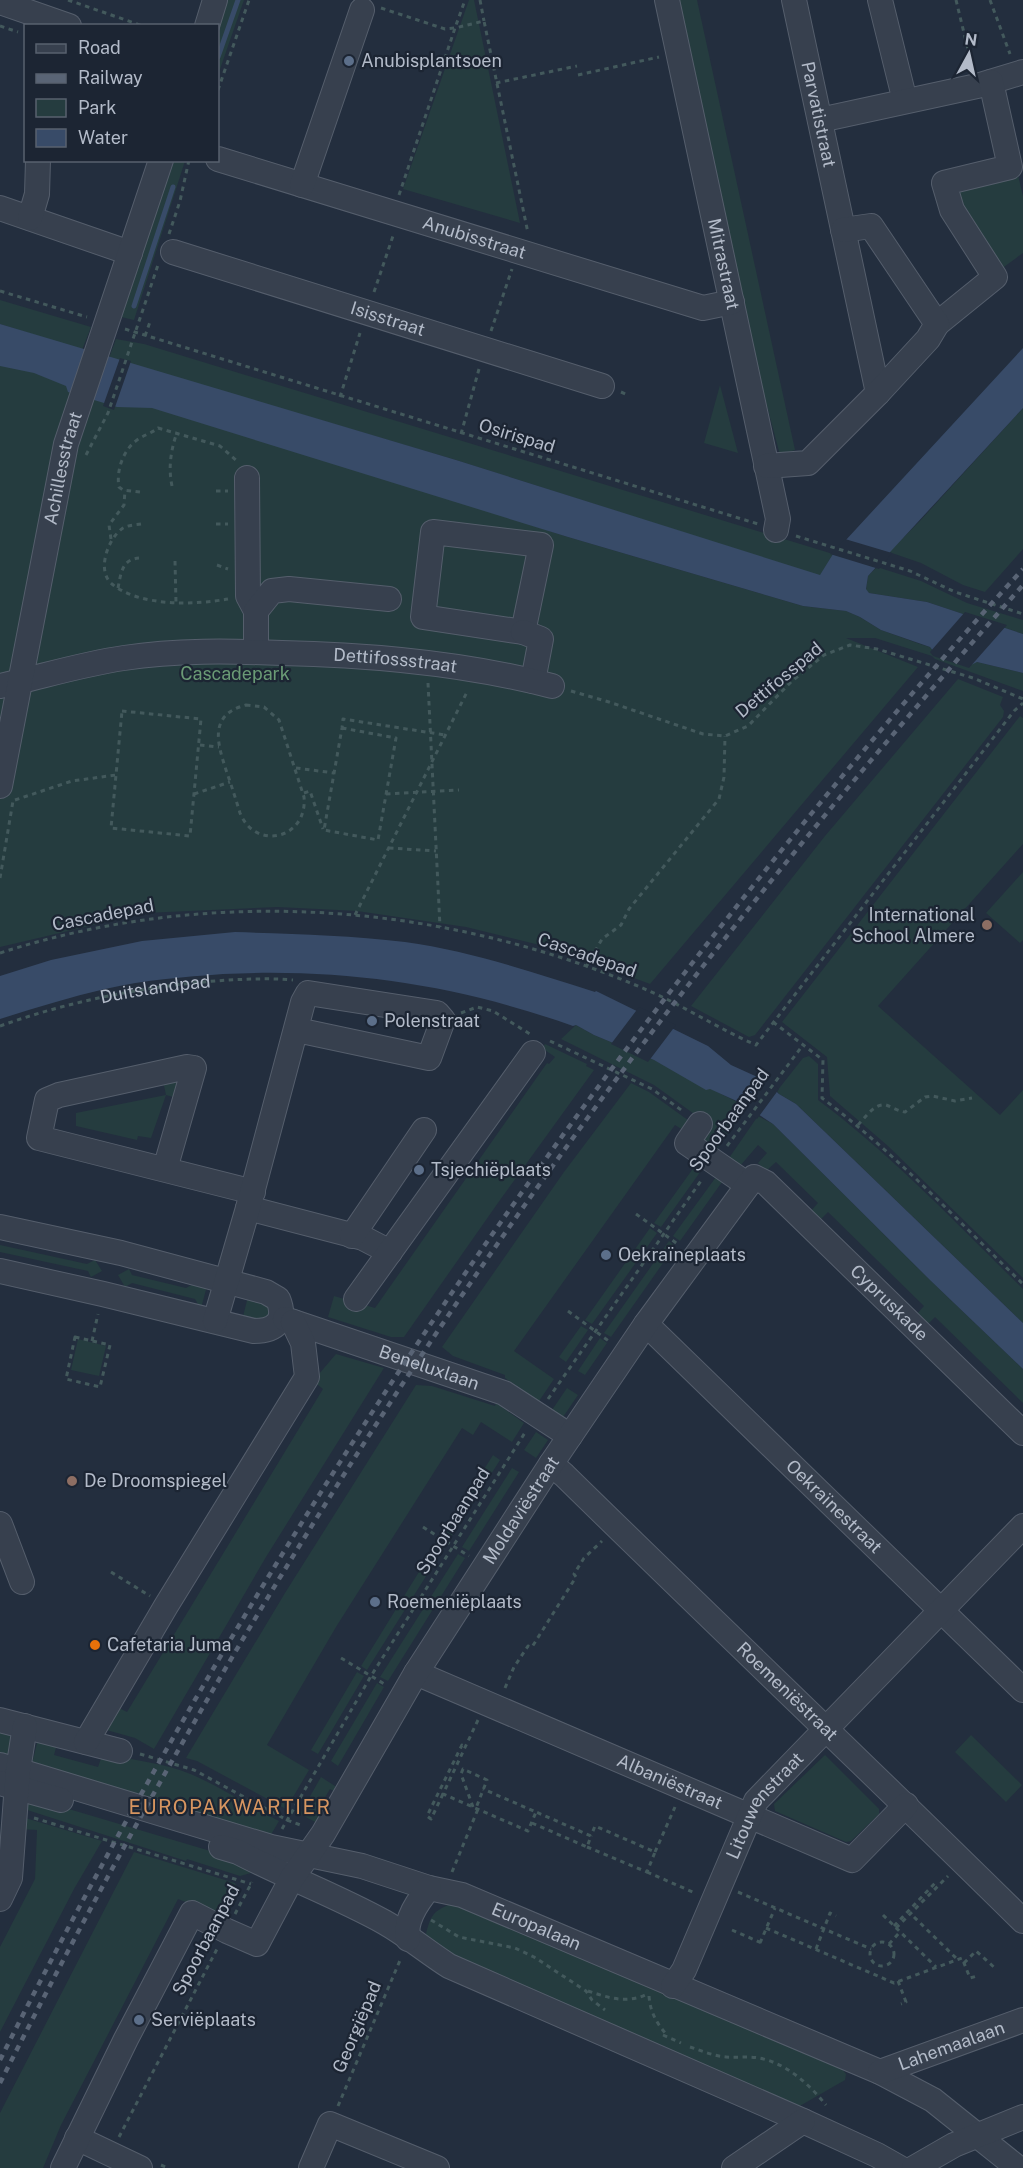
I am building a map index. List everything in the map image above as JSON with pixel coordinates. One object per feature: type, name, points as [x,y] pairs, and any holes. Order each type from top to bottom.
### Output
[{"type":"street","points":[[208,24],[215,0]]},
{"type":"street","name":"Mitrastraat","points":[[667,0],[777,519],[776,530]]},
{"type":"street","name":"Parvatistraat","points":[[794,0],[878,393]]},
{"type":"street","points":[[880,0],[905,101]]},
{"type":"street","points":[[0,2],[63,24]]},
{"type":"street","points":[[302,185],[370,9]]},
{"type":"street","points":[[820,120],[984,84],[1017,63]]},
{"type":"street","points":[[766,466],[808,463],[878,393],[928,339],[937,324],[995,278],[952,210],[944,183],[1010,167],[984,84]]},
{"type":"street","name":"Anubisstraat","points":[[219,159],[517,253],[625,283],[703,308],[732,302]]},
{"type":"street","points":[[30,218],[37,194],[38,162]]},
{"type":"street","name":"Achillesstraat","points":[[7,794],[10,684],[66,444],[159,162]]},
{"type":"street","points":[[0,208],[130,253]]},
{"type":"street","points":[[843,230],[871,226],[937,324]]},
{"type":"street","name":"Isisstraat","points":[[173,252],[602,386]]},
{"type":"street","points":[[247,478],[256,652]]},
{"type":"street","points":[[523,632],[542,545],[433,532],[423,617],[523,632],[540,639],[542,684]]},
{"type":"street","points":[[252,604],[273,591],[289,590],[389,599]]},
{"type":"street","name":"Dettifossstraat","points":[[10,684],[124,658],[205,651],[332,654],[427,662],[542,684]]},
{"type":"street","points":[[215,1321],[303,1002],[308,993],[437,1013],[443,1020],[429,1058],[297,1030]]},
{"type":"street","points":[[356,1299],[532,1045]]},
{"type":"street","points":[[165,1169],[194,1068],[187,1066],[59,1095],[47,1100],[39,1138],[165,1169],[363,1238],[390,1252]]},
{"type":"street","points":[[352,1236],[424,1130]]},
{"type":"street","points":[[693,1133],[714,1162],[751,1181]]},
{"type":"street","name":"Moldaviëstraat","points":[[292,1878],[322,1834],[416,1673],[551,1464],[646,1324],[751,1181]]},
{"type":"street","name":"Cypruskade","points":[[751,1181],[766,1183],[1023,1433]]},
{"type":"street","points":[[0,1227],[121,1253],[266,1292],[278,1299],[281,1311],[303,1343],[307,1377],[166,1606],[86,1742]]},
{"type":"street","points":[[0,1271],[254,1332],[268,1331],[278,1323],[287,1320]]},
{"type":"street","name":"Beneluxlaan","points":[[287,1320],[504,1393],[570,1436]]},
{"type":"street","name":"Oekraïnestraat","points":[[646,1324],[1023,1690]]},
{"type":"street","name":"Roemeniëstraat","points":[[551,1464],[906,1805],[1023,1921]]},
{"type":"street","points":[[0,1524],[22,1582]]},
{"type":"street","name":"Litouwenstraat","points":[[673,1986],[684,1970],[756,1801],[1023,1526]]},
{"type":"street","name":"Albaniëstraat","points":[[416,1673],[852,1860],[906,1805]]},
{"type":"street","points":[[0,1720],[120,1751]]},
{"type":"street","points":[[0,1899],[10,1878],[15,1812],[8,1776],[25,1726]]},
{"type":"street","name":"Europalaan","points":[[8,1776],[292,1878],[387,1924],[449,1966],[803,2121],[900,2168]]},
{"type":"street","name":"Europalaan","points":[[261,1865],[305,1856],[362,1866],[429,1888],[462,1894],[879,2072],[933,2100],[1018,2168]]},
{"type":"street","points":[[63,2168],[192,1913],[257,1944],[292,1878]]},
{"type":"street","points":[[408,1939],[406,1931],[415,1909],[429,1888]]},
{"type":"street","name":"Lahemaalaan","points":[[879,2072],[1023,2020]]},
{"type":"street","points":[[914,2168],[978,2134],[1023,2118]]},
{"type":"street","points":[[734,2168],[803,2121]]},
{"type":"street","points":[[311,2168],[330,2124],[437,2168]]},
{"type":"street","points":[[77,2138],[111,2154],[143,2165]]},
{"type":"path","points":[[68,0],[137,24]]},
{"type":"path","points":[[219,87],[249,0]]},
{"type":"path","points":[[340,397],[400,215],[399,192],[465,0]]},
{"type":"path","points":[[480,0],[528,233],[517,253]]},
{"type":"path","points":[[956,0],[984,84]]},
{"type":"path","points":[[990,0],[1017,63]]},
{"type":"path","points":[[370,9],[445,29],[484,21]]},
{"type":"path","points":[[0,26],[24,33]]},
{"type":"path","points":[[578,75],[678,52]]},
{"type":"path","points":[[496,83],[577,66]]},
{"type":"path","name":"Osirispad","points":[[0,291],[102,332],[146,336],[910,571],[955,592],[1023,614]]},
{"type":"path","points":[[146,336],[151,319]]},
{"type":"path","name":"Achillesstraat","points":[[108,413],[126,358]]},
{"type":"path","points":[[140,492],[125,490],[119,485],[119,471],[122,461],[135,441],[158,428],[220,446],[235,457],[247,478]]},
{"type":"path","points":[[172,486],[169,472],[172,447],[177,432]]},
{"type":"path","points":[[111,541],[109,525],[123,505],[125,490]]},
{"type":"path","points":[[141,524],[125,526],[113,536],[108,548],[105,572],[110,583],[131,595],[156,601],[252,604]]},
{"type":"path","points":[[118,588],[122,568],[131,559],[141,558]]},
{"type":"path","points":[[175,561],[176,603]]},
{"type":"path","name":"Dettifosspad","points":[[542,684],[609,702],[703,734],[725,736],[748,726],[791,682],[824,655],[850,645],[877,649],[953,672],[1023,701]]},
{"type":"path","points":[[427,662],[440,927]]},
{"type":"path","points":[[355,915],[478,670]]},
{"type":"path","points":[[1023,701],[773,1022],[823,1060],[822,1098],[858,1125],[1023,1284]]},
{"type":"path","points":[[257,705],[268,709],[279,720],[296,768],[303,793],[304,812],[296,825],[280,835],[265,835],[254,831],[243,820],[219,747],[218,732],[226,715],[238,706],[257,705]]},
{"type":"path","points":[[122,711],[201,719],[190,836],[111,828],[116,776],[122,711]]},
{"type":"path","points":[[324,830],[343,719],[445,735]]},
{"type":"path","points":[[324,830],[378,840],[396,738],[342,728]]},
{"type":"path","points":[[586,967],[602,939],[621,926],[629,909],[719,799],[724,777],[725,736]]},
{"type":"path","points":[[199,745],[219,747]]},
{"type":"path","points":[[296,768],[334,773]]},
{"type":"path","points":[[7,794],[72,781],[116,776]]},
{"type":"path","points":[[194,794],[230,782]]},
{"type":"path","points":[[386,794],[459,790]]},
{"type":"path","points":[[303,793],[310,791],[324,830]]},
{"type":"path","points":[[389,848],[436,850]]},
{"type":"path","name":"Cascadepad","points":[[0,953],[88,929],[216,911],[318,911],[440,927],[524,946],[647,990],[756,1045],[773,1022]]},
{"type":"path","name":"Duitslandpad","points":[[0,1026],[21,1018],[104,997],[185,983],[276,978],[303,981],[308,993]]},
{"type":"path","points":[[443,1020],[477,1007],[493,1011],[530,1033],[532,1045],[554,1042],[652,1089],[693,1133]]},
{"type":"path","name":"Spoorbaanpad","points":[[111,2154],[166,2044],[261,1865],[371,1676],[537,1415],[714,1162],[803,1045]]},
{"type":"path","points":[[858,1125],[879,1106],[886,1105],[905,1112],[925,1097],[933,1096],[955,1101],[972,1098]]},
{"type":"path","points":[[636,1214],[695,1257]]},
{"type":"path","points":[[92,1341],[103,1294]]},
{"type":"path","points":[[568,1311],[626,1353]]},
{"type":"path","points":[[75,1337],[92,1341],[110,1345],[100,1387],[66,1379],[75,1337]]},
{"type":"path","points":[[423,1527],[485,1566]]},
{"type":"path","points":[[502,1696],[514,1667],[528,1646],[532,1647],[576,1577],[574,1574],[579,1566],[607,1535]]},
{"type":"path","points":[[111,1572],[166,1606]]},
{"type":"path","points":[[341,1658],[404,1695]]},
{"type":"path","points":[[466,1747],[462,1745],[427,1816],[431,1819],[466,1747],[479,1716]]},
{"type":"path","points":[[120,1751],[145,1755],[194,1770],[287,1820]]},
{"type":"path","points":[[450,1876],[487,1780],[463,1769],[461,1774],[476,1808]]},
{"type":"path","points":[[483,1789],[591,1836]]},
{"type":"path","points":[[443,1794],[528,1831],[536,1812]]},
{"type":"path","points":[[647,1872],[677,1802]]},
{"type":"path","points":[[15,1812],[261,1865]]},
{"type":"path","points":[[532,1823],[647,1872],[775,1908],[871,1949]]},
{"type":"path","points":[[586,1846],[596,1826],[656,1852]]},
{"type":"path","points":[[895,1927],[952,1872]]},
{"type":"path","points":[[895,1927],[935,1883]]},
{"type":"path","points":[[732,1930],[762,1943],[775,1908]]},
{"type":"path","points":[[415,1909],[459,1937],[515,1948],[534,1957],[586,1991],[628,2000],[637,1999],[649,1993],[651,2010],[669,2037]]},
{"type":"path","points":[[816,1949],[830,1914],[836,1916]]},
{"type":"path","points":[[883,1915],[936,1967]]},
{"type":"path","points":[[914,1917],[957,1959]]},
{"type":"path","points":[[766,1928],[894,1983],[962,1958],[970,1978],[976,1976]]},
{"type":"path","points":[[889,1944],[900,1932]]},
{"type":"path","name":"Georgiëpad","points":[[330,2124],[408,1939]]},
{"type":"path","points":[[880,1942],[889,1944],[894,1953],[892,1960],[886,1965],[875,1963],[871,1957],[873,1946],[880,1942]]},
{"type":"path","points":[[964,1963],[976,1951],[996,1970]]},
{"type":"path","points":[[898,1981],[906,2002],[901,2004]]},
{"type":"path","points":[[586,1991],[592,2000],[608,2013]]},
{"type":"path","points":[[655,2033],[711,2054],[770,2061],[807,2084],[826,2105]]},
{"type":"green space","points":[[225,0],[244,0],[219,72],[219,24]]},
{"type":"green space","points":[[469,0],[474,0],[520,223],[403,189]]},
{"type":"green space","points":[[677,0],[697,0],[795,450],[780,455],[742,312]]},
{"type":"green space","points":[[171,162],[185,162],[134,320],[121,317],[120,306]]},
{"type":"green space","points":[[1017,171],[1023,196],[1023,253],[997,272],[958,208],[955,189]]},
{"type":"green space","points":[[0,300],[91,327],[82,350],[0,324]]},
{"type":"green space","points":[[116,339],[144,344],[833,554],[820,576],[456,460],[109,358]]},
{"type":"green space","name":"Cascadepark","points":[[0,352],[568,537],[803,606],[846,611],[881,630],[920,644],[977,662],[1023,673],[1023,691],[932,656],[875,638],[846,638],[918,667],[650,984],[556,949],[466,927],[357,911],[277,907],[145,913],[0,947]]},
{"type":"green space","points":[[720,385],[738,453],[704,443]]},
{"type":"green space","points":[[1023,408],[1023,549],[985,592],[963,585],[921,563],[889,552],[919,522]]},
{"type":"green space","points":[[877,567],[921,581],[967,603],[1023,620],[1023,634],[927,602],[869,593],[866,590],[868,576]]},
{"type":"green space","points":[[958,679],[1003,697],[1000,705],[1004,711],[1003,717],[755,1035],[749,1037],[691,1006],[825,836]]},
{"type":"green space","points":[[1020,716],[1023,718],[1023,844],[878,1006],[1000,1115],[1023,1090],[1023,1278],[888,1146],[830,1096],[827,1057],[782,1022]]},
{"type":"green space","points":[[1023,872],[1023,940],[1020,943],[986,913]]},
{"type":"green space","points":[[576,1025],[654,1060],[747,1107],[717,1149],[700,1137],[708,1124],[654,1085],[561,1039]]},
{"type":"green space","points":[[545,1044],[587,1064],[586,1066],[594,1070],[404,1337],[391,1337],[328,1317],[334,1296],[375,1308],[547,1063],[549,1064],[555,1057],[542,1048]]},
{"type":"green space","points":[[809,1056],[818,1064],[818,1100],[898,1167],[1023,1289],[1023,1323],[796,1104],[779,1094],[777,1091],[803,1058]]},
{"type":"green space","points":[[182,1076],[180,1099],[166,1095],[163,1081]]},
{"type":"green space","points":[[631,1083],[649,1092],[692,1123],[686,1132],[675,1125],[514,1351],[554,1379],[539,1401],[505,1378],[505,1375],[453,1356],[442,1347],[564,1172]]},
{"type":"green space","points":[[166,1095],[151,1138],[138,1136],[137,1140],[76,1126],[76,1113]]},
{"type":"green space","points":[[758,1116],[773,1124],[1023,1369],[1023,1403],[935,1317],[925,1327],[915,1316],[924,1306],[828,1212],[818,1222],[809,1213],[818,1203],[776,1162],[766,1171],[758,1163],[767,1153],[758,1145],[740,1166],[729,1158]]},
{"type":"green space","points":[[697,1163],[703,1168],[661,1227],[654,1223]]},
{"type":"green space","points":[[716,1177],[722,1182],[680,1241],[673,1236]]},
{"type":"green space","points":[[650,1228],[657,1233],[592,1324],[585,1320]]},
{"type":"green space","points":[[669,1241],[675,1246],[611,1337],[604,1333]]},
{"type":"green space","points":[[0,1245],[87,1264],[95,1260],[102,1271],[91,1277],[88,1271],[0,1252]]},
{"type":"green space","points":[[129,1269],[132,1275],[186,1288],[201,1280],[208,1282],[200,1312],[189,1310],[198,1304],[195,1299],[132,1283],[125,1287],[118,1275]]},
{"type":"green space","points":[[249,1293],[270,1307],[269,1319],[241,1324]]},
{"type":"green space","points":[[581,1326],[588,1330],[566,1362],[559,1357]]},
{"type":"green space","points":[[600,1338],[607,1343],[585,1375],[578,1371]]},
{"type":"green space","points":[[78,1339],[106,1346],[99,1376],[71,1370]]},
{"type":"green space","points":[[336,1354],[384,1368],[266,1557],[154,1749],[135,1738],[103,1729],[115,1706],[127,1712],[323,1389],[313,1381]]},
{"type":"green space","points":[[416,1385],[432,1386],[495,1406],[496,1403],[524,1423],[512,1442],[481,1422],[473,1435],[462,1428],[336,1627],[267,1745],[309,1770],[286,1809],[197,1761],[186,1758],[285,1593]]},
{"type":"green space","points":[[567,1388],[578,1395],[563,1417],[552,1410]]},
{"type":"green space","points":[[536,1432],[548,1440],[536,1458],[524,1450]]},
{"type":"green space","points":[[493,1455],[500,1460],[450,1539],[443,1535]]},
{"type":"green space","points":[[512,1468],[519,1472],[469,1551],[462,1547]]},
{"type":"green space","points":[[438,1541],[445,1546],[367,1670],[361,1666]]},
{"type":"green space","points":[[458,1554],[465,1558],[388,1681],[380,1677]]},
{"type":"green space","points":[[357,1672],[364,1676],[318,1754],[311,1750]]},
{"type":"green space","points":[[377,1683],[384,1687],[338,1766],[331,1761]]},
{"type":"green space","points":[[0,1726],[16,1730],[8,1763],[0,1761]]},
{"type":"green space","points":[[39,1735],[58,1740],[54,1755],[98,1767],[103,1753],[182,1771],[279,1821],[269,1838],[31,1768]]},
{"type":"green space","points":[[971,1735],[1022,1785],[1006,1802],[955,1752]]},
{"type":"green space","points":[[825,1755],[879,1809],[879,1814],[851,1841],[846,1842],[775,1811],[774,1804]]},
{"type":"green space","points":[[321,1777],[335,1786],[337,1793],[330,1789],[318,1809],[325,1813],[319,1824],[300,1814]]},
{"type":"green space","points":[[25,1796],[234,1858],[254,1869],[251,1873],[240,1876],[187,1859],[186,1861],[21,1808]]},
{"type":"green space","points":[[22,1817],[102,1841],[74,1889],[0,2032],[0,1947],[35,1879],[37,1830],[19,1829]]},
{"type":"green space","points":[[134,1852],[235,1883],[238,1891],[226,1918],[178,1899],[61,2125],[43,2168],[0,2168],[0,2113]]},
{"type":"green space","points":[[451,1904],[466,1904],[841,2068],[846,2074],[845,2080],[798,2107],[433,1948],[426,1934],[429,1922],[436,1912]]},
{"type":"water","points":[[0,324],[456,460],[820,575],[833,554],[1023,348],[1023,408],[868,576],[866,589],[869,593],[927,602],[1023,634],[1023,673],[977,662],[971,665],[935,653],[930,647],[881,630],[846,611],[803,606],[568,537],[152,408],[117,407],[68,392],[66,386],[34,373],[0,366]]},
{"type":"water","points":[[235,932],[320,935],[405,942],[477,957],[596,991],[708,1046],[731,1065],[764,1080],[779,1094],[796,1104],[1023,1323],[1023,1369],[773,1124],[741,1103],[710,1089],[706,1090],[654,1060],[576,1025],[487,1000],[401,982],[313,974],[269,973],[208,975],[134,983],[0,1019],[0,976],[51,960],[142,941]]},
{"type":"pier","points":[[120,358],[131,361],[114,410],[103,406]]},
{"type":"pier","points":[[845,539],[892,553],[879,569],[830,554]]},
{"type":"pier","points":[[965,612],[1007,625],[969,668],[933,656],[930,652]]},
{"type":"pier","points":[[639,1007],[676,1025],[648,1062],[611,1044]]},
{"type":"pier","points":[[767,1079],[779,1089],[757,1119],[745,1110]]},
{"type":"waterway","points":[[219,54],[238,0]]},
{"type":"waterway","points":[[134,306],[173,187]]},
{"type":"railway","points":[[0,2060],[76,1914],[237,1628],[323,1489],[412,1352],[505,1216],[700,953],[778,855],[898,710],[1023,569]]},
{"type":"railway","points":[[0,2083],[126,1844],[260,1610],[331,1495],[479,1270],[612,1085],[724,939],[841,795],[1023,585]]},
{"type":"place","name":"Anubisplantsoen","points":[[349,61]]},
{"type":"place","name":"International School Almere","points":[[987,925]]},
{"type":"place","name":"Polenstraat","points":[[372,1021]]},
{"type":"place","name":"Tsjechiëplaats","points":[[419,1170]]},
{"type":"place","name":"Oekraïneplaats","points":[[606,1255]]},
{"type":"place","name":"De Droomspiegel","points":[[72,1481]]},
{"type":"place","name":"Roemeniëplaats","points":[[375,1602]]},
{"type":"place","name":"Cafetaria Juma","points":[[95,1645]]},
{"type":"place","name":"Serviëplaats","points":[[139,2020]]},
{"type":"district","name":"EUROPAKWARTIER","points":[[230,1807]]}]
